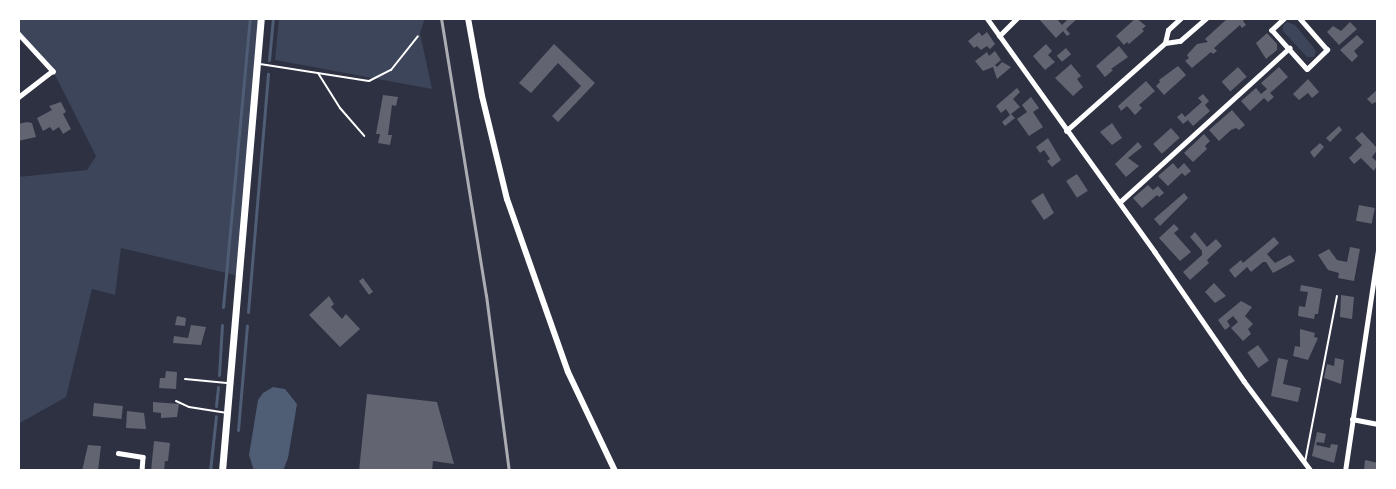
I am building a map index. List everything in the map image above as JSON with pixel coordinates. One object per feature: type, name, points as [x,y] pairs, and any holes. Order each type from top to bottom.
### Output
[{"type":"main road","points":[[222,471],[261,18]]},
{"type":"main road","points":[[468,18],[507,199],[568,372],[615,471]]},
{"type":"street","points":[[987,18],[1066,131],[1120,202],[1244,381],[1311,471]]},
{"type":"street","points":[[999,36],[1017,18]]},
{"type":"street","points":[[1166,43],[1168,30],[1181,18]]},
{"type":"street","points":[[1066,131],[1166,43],[1180,41],[1206,18]]},
{"type":"street","points":[[1285,18],[1272,30],[1307,69],[1327,50],[1299,18]]},
{"type":"street","points":[[18,33],[53,71],[18,98]]},
{"type":"street","points":[[1120,202],[1289,48]]},
{"type":"street","points":[[1345,471],[1370,300],[1375,284],[1378,250]]},
{"type":"street","points":[[1370,300],[1378,301]]},
{"type":"street","points":[[1352,419],[1378,424]]},
{"type":"street","points":[[118,453],[143,457],[142,471]]},
{"type":"lane","points":[[257,64],[369,81],[391,70],[418,36]]},
{"type":"lane","points":[[318,73],[340,108],[364,136]]},
{"type":"lane","points":[[1305,462],[1337,296]]},
{"type":"lane","points":[[185,379],[230,383]]},
{"type":"lane","points":[[176,401],[189,407],[227,413]]},
{"type":"shaded area","points":[[18,18],[261,18],[239,276],[121,248],[115,295],[92,289],[66,397],[18,424],[18,177],[87,170],[96,156],[53,71],[18,33]]},
{"type":"shaded area","points":[[279,18],[425,18],[420,33],[432,89],[275,60]]},
{"type":"shaded area","points":[[1287,22],[1295,25],[1314,48],[1316,52],[1314,57],[1307,57],[1283,31],[1283,26]]},
{"type":"shaded area","points":[[273,387],[285,389],[297,404],[288,458],[283,471],[254,471],[249,455],[258,400],[263,393]]},
{"type":"building","points":[[1038,18],[1056,18],[1062,25],[1069,18],[1078,18],[1066,29],[1070,34],[1067,36],[1063,31],[1056,38]]},
{"type":"building","points":[[1136,18],[1146,26],[1142,29],[1144,31],[1129,44],[1127,42],[1124,45],[1116,36]]},
{"type":"building","points":[[1228,18],[1247,18],[1243,21],[1246,25],[1242,28],[1240,25],[1214,48],[1217,51],[1213,54],[1211,52],[1192,68],[1185,61],[1189,58],[1187,55],[1197,44],[1208,42],[1205,39]]},
{"type":"building","points":[[1350,22],[1357,29],[1339,45],[1327,32],[1333,26],[1341,31]]},
{"type":"building","points":[[979,32],[982,36],[987,32],[995,44],[990,49],[987,46],[981,50],[977,46],[974,48],[968,41]]},
{"type":"building","points":[[1267,33],[1277,44],[1277,50],[1266,59],[1256,43]]},
{"type":"building","points":[[1357,35],[1364,42],[1354,51],[1358,56],[1352,62],[1340,50]]},
{"type":"building","points":[[554,44],[595,83],[558,122],[552,116],[581,86],[558,63],[531,93],[519,83]]},
{"type":"building","points":[[1046,44],[1052,51],[1048,55],[1055,62],[1045,70],[1033,56]]},
{"type":"building","points":[[1119,46],[1128,57],[1111,69],[1113,70],[1105,77],[1096,66]]},
{"type":"building","points":[[1066,48],[1071,54],[1062,62],[1057,56]]},
{"type":"building","points":[[995,51],[1001,60],[995,65],[997,67],[1002,62],[1011,67],[997,79],[993,67],[983,71],[975,61],[987,52],[989,56]]},
{"type":"building","points":[[1071,64],[1081,76],[1077,79],[1083,87],[1073,96],[1055,78]]},
{"type":"building","points":[[1178,66],[1186,75],[1164,95],[1156,86],[1159,80]]},
{"type":"building","points":[[1238,67],[1247,77],[1230,91],[1222,82]]},
{"type":"building","points":[[1279,67],[1288,77],[1270,93],[1274,97],[1268,102],[1264,98],[1250,111],[1241,101],[1256,88],[1261,94],[1267,89],[1261,83]]},
{"type":"building","points":[[1308,79],[1319,92],[1312,98],[1308,93],[1299,100],[1293,94]]},
{"type":"building","points":[[1146,81],[1155,91],[1139,105],[1142,108],[1135,115],[1127,106],[1121,111],[1118,106]]},
{"type":"building","points":[[1017,88],[1020,92],[1013,99],[1020,107],[1011,114],[1015,118],[1005,126],[1002,122],[1010,115],[1006,109],[1001,113],[996,106]]},
{"type":"building","points":[[1378,89],[1378,101],[1372,104],[1367,99]]},
{"type":"building","points":[[1203,94],[1209,101],[1205,105],[1210,111],[1193,126],[1188,120],[1183,124],[1177,117],[1182,113],[1185,117],[1202,102],[1198,98]]},
{"type":"building","points":[[383,95],[398,97],[396,106],[392,105],[388,135],[392,135],[390,145],[378,143],[380,134],[376,134]]},
{"type":"building","points":[[1031,97],[1039,108],[1033,112],[1043,127],[1029,136],[1017,119],[1027,112],[1022,105]]},
{"type":"building","points":[[61,102],[66,112],[63,114],[71,129],[63,134],[59,127],[53,131],[50,127],[43,131],[37,118],[52,110],[49,106]]},
{"type":"building","points":[[1232,110],[1245,125],[1239,130],[1236,128],[1231,130],[1219,141],[1209,130]]},
{"type":"building","points":[[32,123],[36,137],[18,141],[18,124]]},
{"type":"building","points":[[1112,123],[1122,138],[1112,145],[1100,132]]},
{"type":"building","points":[[1339,126],[1342,130],[1330,142],[1326,138]]},
{"type":"building","points":[[1171,128],[1180,138],[1162,154],[1153,144]]},
{"type":"building","points":[[1362,132],[1378,149],[1372,157],[1378,163],[1374,171],[1361,158],[1354,164],[1349,158],[1362,145],[1355,138]]},
{"type":"building","points":[[1204,134],[1210,141],[1205,146],[1207,149],[1193,162],[1184,153]]},
{"type":"building","points":[[1048,138],[1061,160],[1052,167],[1047,161],[1050,159],[1044,150],[1040,153],[1036,147]]},
{"type":"building","points":[[1138,142],[1142,147],[1128,158],[1139,166],[1126,177],[1115,164]]},
{"type":"building","points":[[1320,143],[1324,147],[1314,158],[1310,152]]},
{"type":"building","points":[[1173,163],[1178,169],[1184,163],[1191,171],[1185,176],[1182,173],[1168,186],[1158,176]]},
{"type":"building","points":[[1077,174],[1088,191],[1077,198],[1066,181]]},
{"type":"building","points":[[1148,185],[1153,190],[1158,186],[1164,193],[1159,197],[1157,195],[1142,208],[1133,198]]},
{"type":"building","points":[[1043,193],[1054,213],[1044,220],[1031,201]]},
{"type":"building","points":[[1184,193],[1188,198],[1160,226],[1154,219]]},
{"type":"building","points":[[1359,205],[1375,208],[1372,224],[1356,221]]},
{"type":"building","points":[[1174,224],[1179,229],[1174,233],[1191,252],[1180,261],[1159,238]]},
{"type":"building","points":[[1195,232],[1207,247],[1216,239],[1222,246],[1207,260],[1209,263],[1190,280],[1183,272],[1202,255],[1202,251],[1190,237]]},
{"type":"building","points":[[1274,237],[1279,243],[1267,254],[1275,263],[1290,255],[1295,261],[1273,273],[1266,262],[1263,262],[1251,272],[1247,267],[1235,278],[1229,270],[1241,260],[1243,263]]},
{"type":"building","points":[[1350,247],[1360,249],[1354,281],[1338,278],[1339,273],[1328,270],[1318,255],[1329,249],[1337,260],[1347,262]]},
{"type":"building","points":[[363,278],[373,292],[369,295],[359,281]]},
{"type":"building","points":[[1214,283],[1226,296],[1215,303],[1205,292]]},
{"type":"building","points":[[1301,285],[1322,289],[1318,314],[1315,314],[1314,319],[1298,316],[1299,306],[1305,307],[1308,292],[1300,291]]},
{"type":"building","points":[[1341,295],[1354,297],[1352,319],[1340,317]]},
{"type":"building","points":[[329,296],[334,304],[331,307],[342,319],[346,314],[360,329],[340,347],[309,315]]},
{"type":"building","points":[[1241,301],[1252,307],[1245,316],[1253,324],[1248,329],[1251,334],[1243,341],[1231,328],[1238,322],[1233,316],[1227,321],[1230,326],[1225,330],[1218,320]]},
{"type":"building","points":[[177,316],[186,318],[185,326],[175,325]]},
{"type":"building","points":[[191,325],[206,327],[201,345],[173,343],[174,336],[188,338]]},
{"type":"building","points":[[1300,329],[1315,333],[1314,337],[1318,338],[1308,360],[1293,356],[1295,346],[1300,347]]},
{"type":"building","points":[[1258,345],[1269,361],[1258,368],[1247,352]]},
{"type":"building","points":[[1278,358],[1288,360],[1283,384],[1301,388],[1298,402],[1271,396]]},
{"type":"building","points":[[1335,358],[1344,360],[1341,384],[1324,378],[1327,364],[1334,366]]},
{"type":"building","points":[[166,371],[177,372],[176,389],[159,388],[160,378],[165,378]]},
{"type":"building","points":[[367,394],[437,402],[454,464],[433,461],[432,471],[359,471]]},
{"type":"building","points":[[153,402],[179,404],[177,417],[161,418],[161,413],[153,412]]},
{"type":"building","points":[[94,403],[123,406],[121,419],[93,416]]},
{"type":"building","points":[[127,411],[144,413],[146,429],[126,428]]},
{"type":"building","points":[[1317,432],[1326,434],[1324,443],[1317,442],[1316,445],[1330,448],[1331,444],[1338,445],[1334,463],[1312,456]]},
{"type":"building","points":[[154,441],[170,443],[168,461],[165,461],[164,471],[151,471]]},
{"type":"building","points":[[88,445],[101,446],[98,471],[82,471]]},
{"type":"building","points":[[1365,460],[1378,463],[1378,471],[1364,471]]},
{"type":"waterway","points":[[223,307],[250,18]]},
{"type":"waterway","points":[[269,60],[273,18]]},
{"type":"waterway","points":[[248,312],[268,74]]},
{"type":"waterway","points":[[219,375],[222,325]]},
{"type":"waterway","points":[[238,430],[247,325]]},
{"type":"waterway","points":[[216,406],[218,387]]},
{"type":"waterway","points":[[210,471],[216,416]]},
{"type":"railway","points":[[441,18],[486,295],[509,471]]}]
